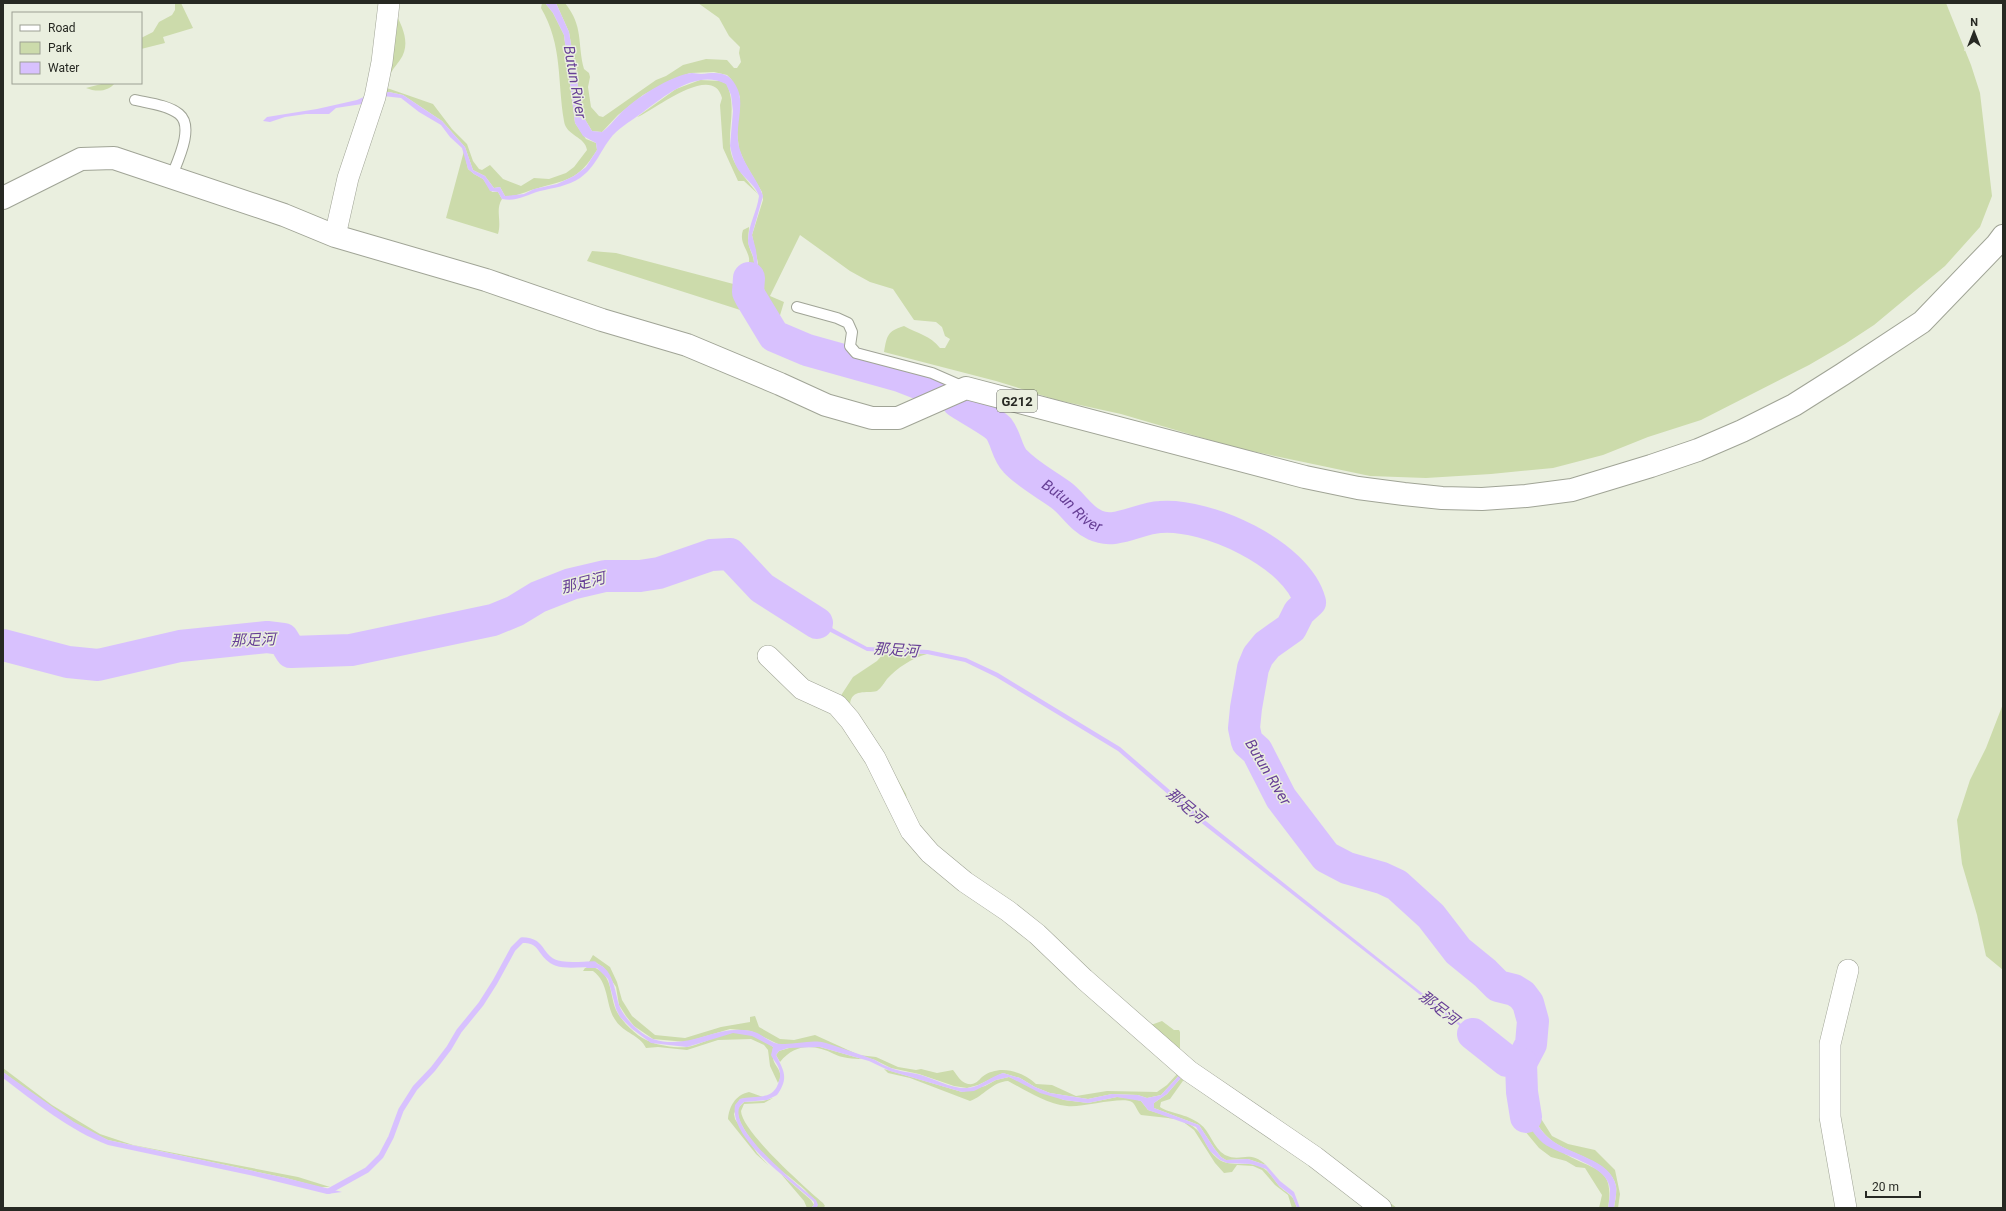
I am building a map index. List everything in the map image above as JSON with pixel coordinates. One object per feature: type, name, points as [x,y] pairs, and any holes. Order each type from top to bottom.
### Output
[{"type":"highway","points":[[3,198],[81,159],[114,158],[284,215],[335,236],[486,280],[602,320],[687,345],[826,405],[872,418],[898,418],[966,388]]},
{"type":"highway","name":"G212","points":[[966,388],[1183,444],[1284,472],[1358,488],[1442,498],[1482,500],[1572,490],[1698,450],[1742,431],[1794,405],[1922,322],[2003,236]]},
{"type":"street","points":[[335,236],[348,178],[375,97],[382,62],[389,3]]},
{"type":"street","points":[[768,656],[802,689],[837,705],[850,720],[875,758],[911,831],[930,853],[965,882],[1008,911],[1037,934],[1084,980],[1189,1071],[1315,1157],[1381,1208]]},
{"type":"street","points":[[1846,1208],[1830,1117],[1830,1044],[1848,970]]},
{"type":"lane","points":[[135,100],[169,109],[180,114],[185,124],[186,135],[171,178]]},
{"type":"lane","points":[[797,307],[837,318],[848,323],[852,332],[850,346],[856,353],[932,373],[966,388]]},
{"type":"green space","points":[[175,3],[181,3],[193,28],[163,37],[165,43],[142,49],[142,38],[153,32],[159,22],[172,15],[175,10]]},
{"type":"green space","points":[[542,3],[545,3],[553,13],[564,35],[575,123],[586,139],[596,143],[597,150],[583,168],[570,178],[517,195],[505,196],[500,187],[494,188],[485,176],[473,170],[465,147],[442,121],[403,95],[389,92],[380,93],[395,12],[405,36],[405,48],[400,60],[390,75],[387,88],[433,104],[452,129],[467,144],[473,161],[479,169],[482,170],[490,165],[503,179],[521,186],[534,178],[549,179],[566,173],[574,167],[587,150],[586,145],[565,126],[556,50],[548,22],[541,8]]},
{"type":"green space","points":[[556,3],[565,3],[575,20],[578,28],[584,69],[589,73],[590,77],[588,87],[591,107],[599,116],[603,117],[656,80],[666,76],[683,65],[706,59],[727,60],[734,68],[737,68],[741,62],[739,53],[740,47],[729,36],[719,18],[698,3],[1946,3],[1971,65],[1980,93],[1992,196],[1980,227],[1945,266],[1874,325],[1809,365],[1701,420],[1648,437],[1603,455],[1553,468],[1426,478],[1370,476],[1237,448],[1121,414],[1057,400],[996,381],[884,352],[887,338],[891,332],[904,326],[928,337],[940,348],[945,348],[950,339],[945,336],[942,327],[936,322],[914,320],[893,289],[870,282],[850,271],[800,235],[770,296],[784,302],[778,322],[766,318],[754,301],[750,291],[750,280],[756,272],[758,263],[752,235],[763,200],[762,192],[745,163],[739,149],[737,132],[740,97],[731,79],[727,75],[714,72],[690,73],[671,80],[643,95],[618,115],[602,132],[592,131],[583,116],[569,32]]},
{"type":"green space","points":[[700,80],[720,81],[727,84],[730,92],[732,107],[730,137],[731,153],[736,166],[758,194],[744,181],[738,181],[723,148],[720,105],[722,98],[716,88],[707,85],[695,86],[668,99],[637,117],[676,89]]},
{"type":"green space","points":[[101,84],[114,84],[105,90],[86,88]]},
{"type":"green space","points":[[464,151],[468,169],[483,179],[492,192],[498,192],[502,199],[499,207],[498,234],[446,218]]},
{"type":"green space","points":[[749,227],[748,243],[754,266],[747,279],[746,290],[749,299],[759,316],[587,261],[592,251],[616,253],[741,286],[749,265],[749,258],[742,234],[743,230]]},
{"type":"green space","points":[[884,653],[927,654],[900,667],[877,691],[857,694],[851,699],[850,704],[866,725],[906,794],[908,805],[925,843],[838,700],[853,677],[877,661]]},
{"type":"green space","points":[[2003,704],[2003,970],[1986,956],[1977,915],[1962,864],[1957,820],[1970,780],[1986,748]]},
{"type":"green space","points":[[593,955],[610,967],[617,982],[622,1000],[632,1016],[655,1035],[685,1038],[721,1027],[750,1022],[750,1017],[755,1016],[759,1027],[780,1039],[794,1040],[815,1035],[859,1055],[818,1042],[780,1045],[751,1031],[730,1029],[686,1042],[653,1039],[634,1026],[626,1016],[619,1005],[616,987],[603,967],[595,962],[589,962]]},
{"type":"green space","points":[[593,967],[604,974],[607,979],[616,1010],[619,1015],[631,1029],[641,1037],[659,1045],[687,1047],[731,1033],[757,1037],[773,1047],[774,1061],[780,1072],[780,1079],[778,1083],[770,1066],[768,1050],[764,1045],[751,1039],[718,1040],[687,1050],[658,1047],[646,1048],[640,1040],[619,1025],[616,1021],[610,1009],[605,988],[598,976],[593,971],[583,971],[585,968]]},
{"type":"green space","points":[[1162,1021],[1174,1030],[1179,1030],[1180,1053],[1302,1141],[1306,1141],[1397,1208],[1390,1208],[1325,1160],[1228,1095],[1186,1064],[1147,1029],[1151,1025]]},
{"type":"green space","points":[[796,1046],[820,1047],[862,1059],[844,1057],[820,1048],[806,1047],[792,1051],[780,1062],[776,1055],[779,1051]]},
{"type":"green space","points":[[859,1055],[876,1057],[898,1067],[916,1070],[921,1069],[937,1073],[953,1070],[961,1080],[968,1084],[978,1081],[989,1073],[1003,1070],[1010,1071],[1030,1079],[1036,1084],[1052,1085],[1076,1096],[1107,1091],[1157,1092],[1167,1085],[1178,1073],[1183,1071],[1161,1095],[1147,1098],[1138,1095],[1112,1094],[1088,1099],[1050,1093],[1035,1087],[1020,1078],[1003,1073],[978,1085],[967,1088],[954,1086],[919,1074],[891,1068],[875,1060]]},
{"type":"green space","points":[[1512,1064],[1520,1073],[1520,1092],[1523,1112],[1564,1153],[1601,1172],[1608,1185],[1608,1208],[1599,1208],[1602,1195],[1585,1168],[1576,1167],[1566,1161],[1551,1157],[1539,1148],[1524,1130],[1521,1124],[1518,1106],[1512,1086]]},
{"type":"green space","points":[[3,1068],[52,1105],[100,1134],[133,1145],[298,1177],[330,1187],[319,1187],[286,1178],[108,1140],[94,1134],[67,1118],[3,1072]]},
{"type":"green space","points":[[884,1069],[962,1092],[985,1086],[996,1080],[1009,1077],[1064,1100],[1088,1103],[1117,1097],[1130,1098],[1141,1101],[1148,1110],[1177,1119],[1141,1115],[1132,1102],[1120,1100],[1074,1106],[1059,1105],[1037,1096],[1008,1081],[993,1086],[980,1096],[970,1101],[910,1078],[888,1073]]},
{"type":"green space","points":[[1185,1073],[1185,1078],[1170,1099],[1161,1102],[1160,1107],[1195,1120],[1203,1127],[1217,1148],[1225,1155],[1236,1158],[1250,1157],[1260,1160],[1266,1165],[1248,1159],[1226,1160],[1221,1157],[1214,1148],[1199,1125],[1154,1108],[1154,1103],[1167,1094]]},
{"type":"green space","points":[[1525,1078],[1537,1091],[1539,1101],[1537,1105],[1540,1117],[1552,1136],[1568,1144],[1595,1150],[1615,1170],[1620,1194],[1618,1208],[1614,1208],[1616,1186],[1612,1177],[1606,1170],[1598,1164],[1558,1145],[1539,1127],[1528,1103]]},
{"type":"green space","points":[[749,1092],[763,1097],[740,1099],[734,1114],[735,1119],[757,1153],[768,1165],[756,1154],[728,1119],[731,1106],[736,1099]]},
{"type":"green space","points":[[773,1098],[764,1103],[744,1104],[741,1111],[744,1120],[752,1132],[776,1159],[823,1203],[825,1206],[823,1208],[816,1208],[815,1202],[811,1196],[768,1159],[750,1138],[741,1122],[738,1115],[738,1108],[744,1102],[763,1101]]},
{"type":"green space","points":[[1182,1121],[1200,1133],[1212,1153],[1221,1161],[1232,1164],[1259,1166],[1266,1170],[1280,1187],[1291,1196],[1296,1203],[1297,1208],[1292,1208],[1288,1195],[1275,1185],[1262,1170],[1253,1166],[1237,1165],[1232,1172],[1224,1173],[1215,1163],[1194,1130]]},
{"type":"green space","points":[[781,1174],[811,1200],[814,1205],[811,1208],[807,1208],[804,1201]]},
{"type":"water","points":[[545,3],[556,3],[569,32],[583,116],[592,131],[602,132],[633,102],[653,89],[684,74],[719,73],[728,76],[735,84],[740,97],[738,142],[740,150],[763,196],[752,235],[758,267],[751,277],[750,284],[752,296],[766,318],[761,316],[753,308],[746,291],[746,280],[754,264],[748,244],[748,235],[759,196],[754,187],[735,164],[730,146],[733,111],[731,95],[726,84],[715,80],[703,80],[681,86],[616,132],[586,174],[565,185],[512,200],[502,199],[498,192],[490,191],[483,179],[468,169],[462,148],[450,137],[441,125],[419,112],[401,98],[383,96],[380,93],[389,92],[403,95],[442,121],[465,147],[473,170],[485,176],[494,188],[500,187],[505,196],[524,194],[534,189],[557,184],[574,176],[586,167],[597,150],[596,143],[583,136],[575,123],[564,35],[553,13]]},
{"type":"water","points":[[366,96],[362,104],[336,108],[329,114],[306,114],[285,117],[270,122],[263,121],[267,117],[317,109],[357,100]]},
{"type":"water","points":[[781,598],[799,610],[867,647],[928,650],[966,658],[998,673],[1120,747],[1202,818],[1510,1063],[1503,1060],[1199,821],[1118,751],[996,677],[965,662],[927,654],[867,651],[796,614],[780,603]]},
{"type":"water","points":[[589,962],[597,963],[608,972],[614,984],[621,1010],[633,1025],[648,1037],[666,1042],[691,1040],[725,1031],[751,1031],[777,1044],[814,1042],[826,1043],[875,1060],[894,1069],[921,1075],[955,1087],[972,1087],[1003,1073],[1020,1078],[1035,1087],[1050,1093],[1088,1099],[1112,1094],[1138,1095],[1147,1098],[1161,1095],[1183,1071],[1185,1073],[1167,1094],[1154,1103],[1154,1108],[1199,1125],[1214,1148],[1221,1157],[1226,1160],[1248,1159],[1266,1165],[1280,1181],[1294,1192],[1300,1208],[1297,1208],[1292,1196],[1279,1186],[1266,1169],[1251,1164],[1227,1163],[1220,1160],[1210,1151],[1196,1127],[1148,1110],[1141,1101],[1117,1097],[1088,1103],[1064,1100],[1040,1093],[1009,1077],[996,1080],[974,1091],[962,1092],[890,1071],[869,1061],[820,1047],[788,1048],[779,1051],[776,1055],[784,1075],[783,1084],[777,1095],[767,1100],[744,1102],[738,1111],[741,1124],[764,1154],[816,1200],[818,1205],[817,1207],[811,1208],[814,1205],[814,1202],[764,1159],[742,1132],[736,1118],[735,1105],[740,1099],[767,1095],[772,1093],[778,1084],[780,1071],[771,1055],[773,1047],[752,1036],[733,1033],[687,1047],[651,1043],[632,1029],[620,1017],[616,1009],[608,979],[597,968],[586,968]]},
{"type":"water","points":[[3,1072],[74,1122],[108,1140],[286,1178],[342,1192],[327,1194],[254,1176],[108,1145],[80,1132],[53,1115],[3,1078]]},
{"type":"water","points":[[1520,1073],[1525,1078],[1528,1103],[1531,1112],[1544,1133],[1558,1145],[1598,1163],[1613,1177],[1616,1186],[1614,1208],[1608,1208],[1610,1190],[1608,1181],[1602,1174],[1593,1167],[1551,1148],[1536,1136],[1524,1111],[1520,1092]]},
{"type":"waterway","name":"Butun River","points":[[749,278],[748,292],[774,336],[807,350],[900,376],[936,390]]},
{"type":"waterway","name":"Butun River","points":[[958,402],[996,426],[999,429],[1012,458],[1031,475],[1061,495],[1081,515],[1095,525],[1103,528],[1111,528],[1160,517],[1179,518],[1201,522],[1225,529],[1248,540],[1269,553],[1288,568],[1302,584],[1310,602],[1299,612],[1291,628],[1267,645],[1258,656],[1253,668],[1244,728],[1247,742],[1257,751],[1281,798],[1326,857],[1347,868],[1382,878],[1397,885],[1431,916],[1458,951],[1485,973],[1498,986],[1514,990],[1522,995],[1528,1003],[1533,1021],[1531,1044],[1521,1063]]},
{"type":"waterway","name":"那足河","points":[[3,645],[68,662],[98,665],[180,646],[267,637],[283,639],[291,652],[351,650],[493,620],[515,611],[538,597],[571,584],[605,576],[640,576],[659,573],[711,555],[730,554],[762,588],[817,623]]},
{"type":"waterway","points":[[329,1191],[367,1170],[381,1156],[391,1137],[401,1110],[415,1088],[433,1069],[449,1048],[459,1031],[481,1004],[513,949],[522,940],[534,942],[549,959],[558,964],[594,964]]},
{"type":"waterway","name":"那足河","points":[[1473,1034],[1507,1061],[1521,1063],[1522,1092],[1526,1117]]}]
